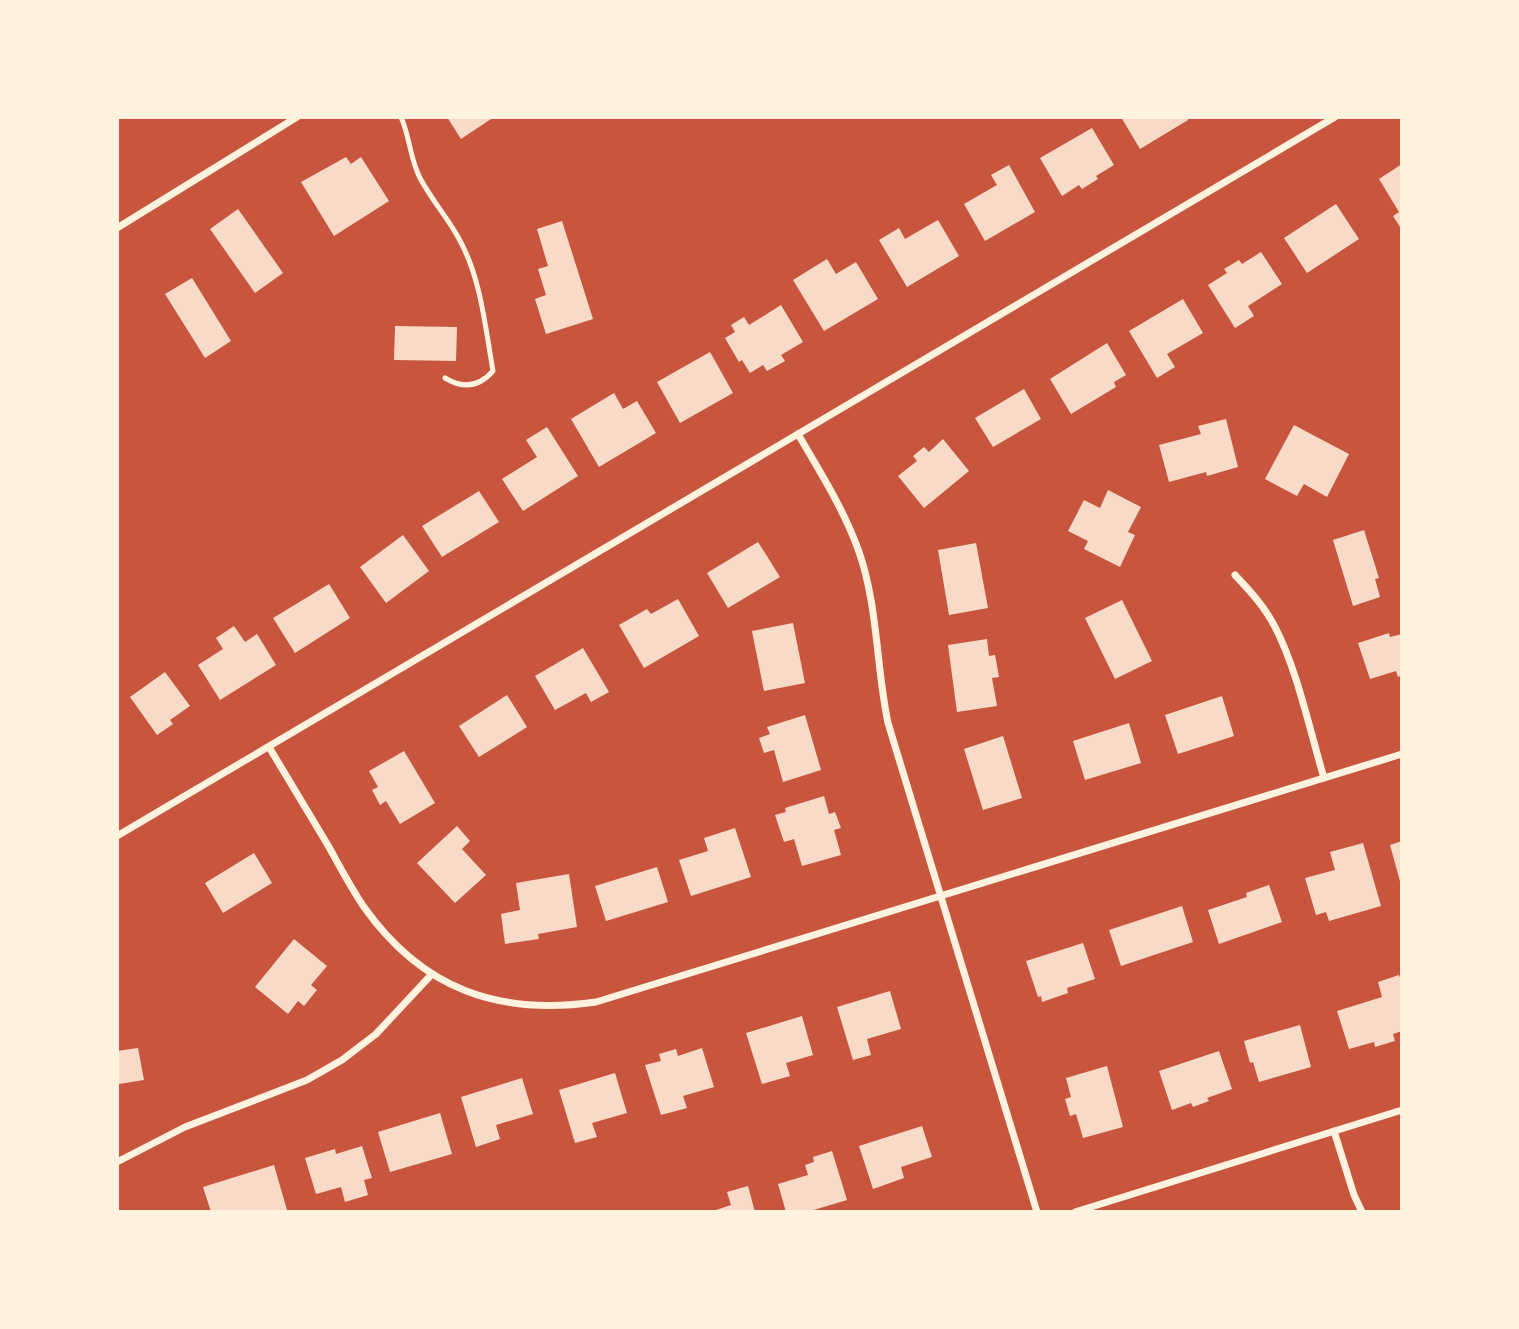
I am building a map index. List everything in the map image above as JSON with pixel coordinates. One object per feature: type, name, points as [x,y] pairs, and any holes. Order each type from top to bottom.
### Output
[{"type":"street","points":[[117,228],[297,117]]},
{"type":"street","points":[[117,836],[1335,117]]},
{"type":"street","points":[[798,434],[839,505],[859,551],[871,600],[880,686],[888,723],[1037,1212]]},
{"type":"street","points":[[1235,575],[1257,598],[1275,626],[1287,654],[1324,778]]},
{"type":"street","points":[[269,747],[363,906],[388,937],[419,965],[458,988],[491,999],[526,1006],[560,1007],[596,1002],[1402,754]]},
{"type":"street","points":[[117,1161],[185,1127],[307,1080],[342,1060],[376,1034],[432,974]]},
{"type":"street","points":[[1076,1212],[1402,1111]]},
{"type":"street","points":[[1334,1131],[1362,1212]]},
{"type":"lane","points":[[401,117],[408,131],[412,157],[420,178],[459,238],[476,276],[493,371],[485,380],[475,384],[457,385],[445,378]]},
{"type":"building","points":[[447,117],[494,117],[461,139]]},
{"type":"building","points":[[1121,117],[1187,117],[1188,120],[1140,149]]},
{"type":"building","points":[[1092,128],[1114,165],[1082,189],[1079,185],[1062,196],[1040,158]]},
{"type":"building","points":[[346,157],[351,164],[361,157],[389,201],[334,236],[301,182]]},
{"type":"building","points":[[1402,164],[1402,230],[1393,216],[1399,212],[1379,179]]},
{"type":"building","points":[[1009,165],[1035,212],[985,241],[964,204],[997,185],[991,175]]},
{"type":"building","points":[[1336,204],[1359,239],[1307,273],[1284,238]]},
{"type":"building","points":[[238,209],[283,273],[255,293],[210,229]]},
{"type":"building","points":[[938,220],[959,256],[907,287],[879,240],[899,228],[905,239]]},
{"type":"building","points":[[562,221],[593,319],[546,334],[535,299],[546,295],[538,269],[548,266],[537,229]]},
{"type":"building","points":[[1261,252],[1282,284],[1248,306],[1254,316],[1235,328],[1208,285],[1227,273],[1224,269],[1239,260],[1242,264]]},
{"type":"building","points":[[827,259],[836,274],[856,262],[878,299],[824,331],[793,280]]},
{"type":"building","points":[[192,278],[231,341],[205,358],[165,294]]},
{"type":"building","points":[[1183,299],[1203,333],[1167,354],[1175,367],[1157,378],[1129,331]]},
{"type":"building","points":[[781,305],[803,342],[781,355],[785,361],[767,371],[763,365],[750,373],[742,360],[739,362],[725,338],[735,332],[731,325],[744,317],[749,325]]},
{"type":"building","points":[[395,326],[457,327],[456,361],[394,360]]},
{"type":"building","points":[[1107,343],[1126,375],[1114,382],[1116,387],[1071,414],[1050,379]]},
{"type":"building","points":[[710,352],[733,393],[680,423],[657,382]]},
{"type":"building","points":[[1024,389],[1041,419],[993,447],[975,418]]},
{"type":"building","points":[[614,393],[623,409],[637,401],[656,433],[599,467],[571,419]]},
{"type":"building","points":[[1226,419],[1238,467],[1207,476],[1206,472],[1169,482],[1159,445],[1201,434],[1198,426]]},
{"type":"building","points":[[1294,425],[1349,454],[1327,497],[1304,484],[1297,496],[1265,479]]},
{"type":"building","points":[[547,427],[578,476],[523,511],[502,479],[537,457],[526,440]]},
{"type":"building","points":[[943,439],[969,471],[924,508],[898,476],[917,461],[913,456],[924,447],[929,452]]},
{"type":"building","points":[[1108,490],[1141,507],[1128,532],[1135,535],[1120,567],[1084,549],[1088,541],[1068,531],[1084,500],[1100,508]]},
{"type":"building","points":[[479,491],[499,522],[442,557],[422,526]]},
{"type":"building","points":[[1364,530],[1379,578],[1375,579],[1380,597],[1353,606],[1333,540]]},
{"type":"building","points":[[403,535],[429,571],[386,603],[360,567]]},
{"type":"building","points":[[758,542],[780,577],[728,608],[707,573]]},
{"type":"building","points":[[976,543],[988,608],[949,615],[938,550]]},
{"type":"building","points":[[329,584],[350,618],[295,653],[273,618]]},
{"type":"building","points":[[678,599],[699,636],[644,668],[619,625],[647,609],[651,614]]},
{"type":"building","points":[[1122,600],[1152,661],[1115,679],[1085,618]]},
{"type":"building","points":[[793,623],[805,683],[764,691],[752,631]]},
{"type":"building","points":[[234,626],[245,642],[257,634],[276,665],[220,700],[198,665],[223,649],[216,638]]},
{"type":"building","points":[[1389,633],[1390,637],[1402,634],[1402,675],[1398,677],[1396,671],[1370,679],[1358,643]]},
{"type":"building","points":[[987,639],[989,656],[995,655],[999,677],[992,678],[997,706],[957,712],[948,645]]},
{"type":"building","points":[[583,648],[609,692],[591,702],[586,693],[555,710],[535,676]]},
{"type":"building","points":[[165,672],[190,706],[170,720],[173,724],[157,735],[130,697]]},
{"type":"building","points":[[507,695],[527,727],[479,757],[459,726]]},
{"type":"building","points":[[1222,696],[1234,736],[1178,754],[1165,715]]},
{"type":"building","points":[[805,715],[821,770],[783,782],[774,750],[764,753],[759,738],[770,734],[767,727]]},
{"type":"building","points":[[1129,723],[1141,763],[1085,780],[1073,741]]},
{"type":"building","points":[[1003,736],[1022,798],[983,810],[964,749]]},
{"type":"building","points":[[404,751],[435,803],[400,824],[386,801],[380,805],[372,790],[378,787],[369,771]]},
{"type":"building","points":[[824,796],[829,814],[835,812],[841,828],[834,830],[841,855],[802,866],[794,839],[784,842],[775,815],[786,812],[785,808]]},
{"type":"building","points":[[457,826],[470,841],[462,849],[486,875],[455,903],[417,863]]},
{"type":"building","points":[[735,828],[751,877],[691,896],[679,860],[708,851],[704,838]]},
{"type":"building","points":[[1402,841],[1402,885],[1401,885],[1390,845]]},
{"type":"building","points":[[1363,843],[1381,906],[1329,921],[1326,912],[1316,915],[1305,878],[1335,870],[1330,852]]},
{"type":"building","points":[[254,853],[272,883],[223,913],[205,883]]},
{"type":"building","points":[[657,867],[668,902],[606,921],[595,886]]},
{"type":"building","points":[[569,874],[577,927],[538,934],[539,939],[505,944],[501,914],[520,910],[516,883]]},
{"type":"building","points":[[1269,885],[1282,922],[1219,944],[1208,910],[1247,897],[1246,893]]},
{"type":"building","points":[[1182,906],[1193,942],[1121,966],[1109,930]]},
{"type":"building","points":[[294,939],[327,966],[311,985],[317,990],[304,1006],[298,1001],[288,1014],[255,987]]},
{"type":"building","points":[[1083,943],[1095,979],[1067,988],[1068,993],[1042,1002],[1026,961]]},
{"type":"building","points":[[1399,975],[1402,983],[1402,1031],[1393,1034],[1395,1041],[1375,1047],[1374,1042],[1349,1049],[1337,1011],[1382,997],[1378,982]]},
{"type":"building","points":[[890,991],[901,1029],[867,1039],[871,1055],[853,1060],[837,1007]]},
{"type":"building","points":[[802,1016],[813,1055],[786,1063],[790,1076],[762,1084],[746,1033]]},
{"type":"building","points":[[1300,1025],[1311,1067],[1259,1082],[1244,1041]]},
{"type":"building","points":[[138,1048],[144,1080],[119,1084],[117,1051]]},
{"type":"building","points":[[702,1048],[714,1087],[683,1096],[687,1108],[661,1115],[645,1065],[661,1061],[659,1054],[676,1049],[678,1056]]},
{"type":"building","points":[[1219,1051],[1232,1089],[1207,1098],[1209,1101],[1193,1107],[1191,1103],[1172,1110],[1159,1071]]},
{"type":"building","points":[[1107,1066],[1123,1127],[1083,1138],[1076,1114],[1070,1116],[1065,1099],[1071,1097],[1066,1078]]},
{"type":"building","points":[[615,1073],[627,1113],[592,1123],[597,1137],[575,1143],[559,1090]]},
{"type":"building","points":[[522,1078],[533,1114],[496,1125],[500,1139],[476,1147],[461,1097]]},
{"type":"building","points":[[440,1113],[452,1154],[390,1172],[378,1132]]},
{"type":"building","points":[[922,1126],[932,1157],[901,1167],[904,1178],[873,1189],[859,1146]]},
{"type":"building","points":[[362,1146],[372,1178],[364,1180],[368,1195],[345,1202],[341,1187],[316,1194],[305,1158],[335,1149],[336,1154]]},
{"type":"building","points":[[832,1151],[847,1200],[807,1212],[786,1212],[778,1184],[808,1175],[805,1165],[814,1162],[813,1157]]},
{"type":"building","points":[[274,1165],[287,1210],[211,1212],[203,1187]]},
{"type":"building","points":[[748,1186],[755,1212],[710,1212],[731,1205],[727,1192]]}]
